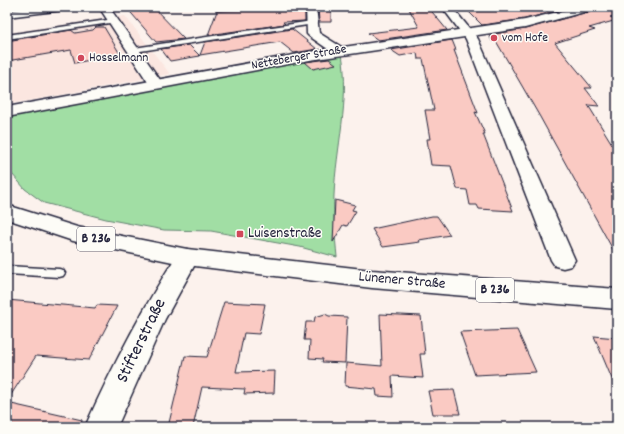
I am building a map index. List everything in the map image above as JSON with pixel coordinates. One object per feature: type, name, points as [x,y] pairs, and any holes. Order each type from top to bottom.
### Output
[{"type":"street","points":[[7,14],[63,7]]},
{"type":"street","points":[[104,7],[156,84]]},
{"type":"street","points":[[311,7],[313,34],[339,51]]},
{"type":"street","points":[[447,7],[468,32],[482,61],[563,260]]},
{"type":"street","name":"Netteberger Straße","points":[[7,112],[339,51],[525,24],[591,7]]},
{"type":"street","name":"B 236","points":[[7,212],[73,234],[187,257]]},
{"type":"street","name":"Lünener Straße","points":[[187,257],[372,279],[617,299]]},
{"type":"street","name":"Stifterstraße","points":[[102,427],[136,352],[168,287],[187,257]]},
{"type":"lane","points":[[7,37],[114,21]]},
{"type":"lane","points":[[134,50],[312,23]]},
{"type":"lane","points":[[7,270],[59,273]]},
{"type":"shaded area","points":[[125,16],[170,74],[7,104],[7,33]]},
{"type":"green space","points":[[342,54],[344,72],[344,107],[335,177],[334,203],[334,226],[337,257],[300,247],[211,231],[164,230],[106,219],[44,203],[25,189],[12,174],[7,173],[7,117]]},
{"type":"building","points":[[126,7],[153,7],[184,39],[156,42]]},
{"type":"building","points":[[242,7],[305,7],[305,21],[283,22],[285,24],[208,35],[217,11],[241,10]]},
{"type":"building","points":[[318,7],[331,7],[331,22],[319,22]]},
{"type":"building","points":[[408,7],[428,7],[447,30],[378,40],[368,33],[419,27]]},
{"type":"building","points":[[464,7],[572,7],[525,19],[482,25]]},
{"type":"building","points":[[597,7],[617,7],[617,15],[610,17],[617,20],[589,28],[595,30],[555,43],[592,88],[585,88],[599,106],[588,105],[617,152],[617,257],[540,117],[496,41],[492,41],[489,35],[525,29],[595,10]]},
{"type":"building","points":[[96,27],[104,27],[120,54],[75,63],[71,50],[7,61],[7,41],[71,30],[75,33],[93,30]]},
{"type":"building","points":[[292,29],[317,49],[294,53],[280,42],[200,55],[205,42]]},
{"type":"building","points":[[452,40],[456,50],[454,50],[478,113],[475,112],[485,134],[483,134],[513,211],[479,209],[477,205],[470,205],[467,190],[457,189],[451,166],[431,165],[427,139],[430,139],[425,110],[434,110],[423,59],[418,59],[417,53],[400,56],[391,50]]},
{"type":"building","points":[[189,45],[200,56],[170,61],[161,49]]},
{"type":"building","points":[[329,59],[336,64],[313,69],[305,62]]},
{"type":"building","points":[[335,200],[355,205],[352,210],[356,211],[347,226],[343,225],[333,242]]},
{"type":"building","points":[[437,216],[450,235],[419,240],[420,242],[383,247],[372,229]]},
{"type":"building","points":[[7,300],[95,308],[97,305],[117,306],[89,360],[36,356],[7,401]]},
{"type":"building","points":[[224,302],[265,304],[259,334],[244,333],[236,372],[275,371],[274,393],[244,394],[245,389],[202,387],[193,427],[168,427],[185,356],[207,357]]},
{"type":"building","points":[[325,314],[329,316],[347,317],[345,363],[322,362],[323,359],[309,358],[310,340],[304,340],[306,322],[314,322],[315,317]]},
{"type":"building","points":[[380,314],[421,316],[425,354],[420,354],[423,378],[392,376],[393,397],[377,396],[376,389],[345,386],[346,363],[382,366]]},
{"type":"building","points":[[517,330],[536,372],[475,375],[460,332]]},
{"type":"building","points":[[594,336],[617,338],[617,391]]},
{"type":"building","points":[[454,390],[460,414],[433,414],[428,391]]},
{"type":"building","points":[[7,403],[82,420],[81,427],[7,427]]},
{"type":"place","name":"vom Hofe","points":[[494,38]]},
{"type":"place","name":"Hosselmann","points":[[81,58]]},
{"type":"place","name":"Luisenstraße","points":[[240,234]]}]
